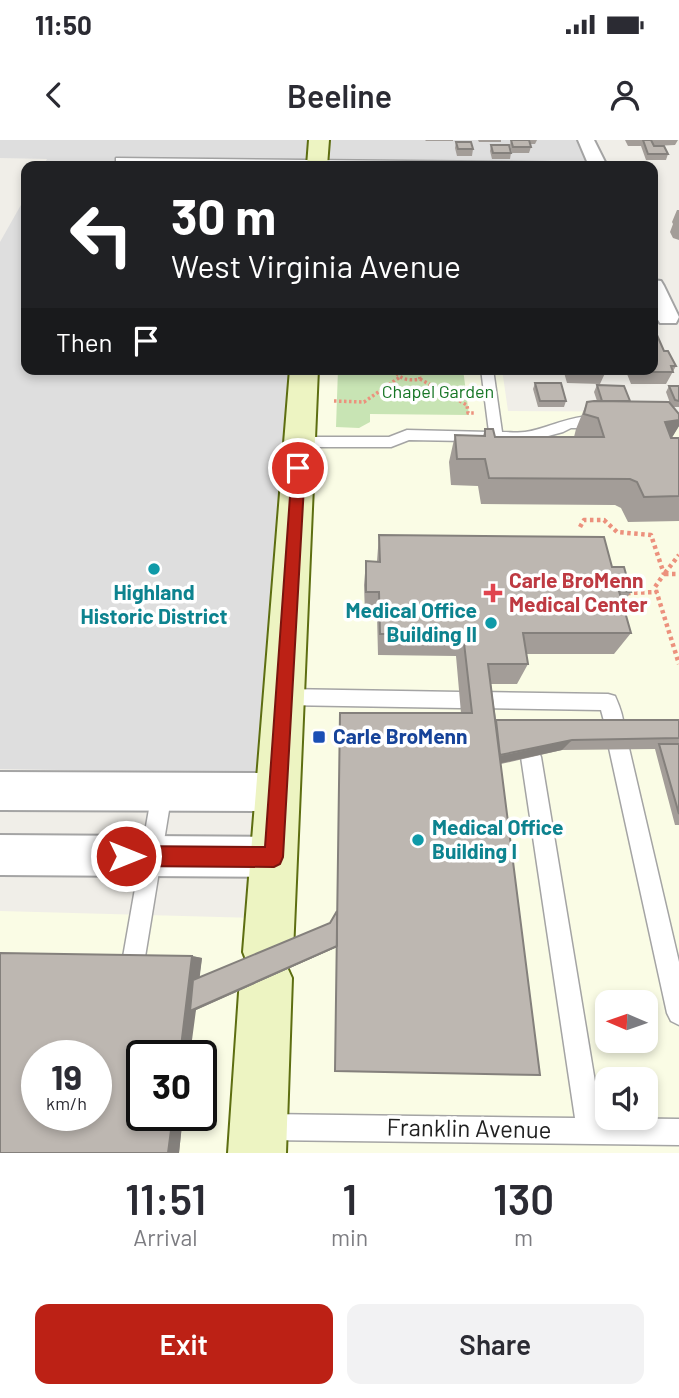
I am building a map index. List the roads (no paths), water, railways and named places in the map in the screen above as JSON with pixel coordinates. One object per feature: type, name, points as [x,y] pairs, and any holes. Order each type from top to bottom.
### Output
[{"type":"street","points":[[317,161],[319,140]]},
{"type":"street","points":[[586,140],[596,161]]},
{"type":"street","points":[[658,297],[667,318]]},
{"type":"street","points":[[258,1140],[304,375]]},
{"type":"street","points":[[0,791],[278,792]]},
{"type":"street","points":[[0,855],[274,857]]},
{"type":"lane","points":[[119,160],[168,161]]},
{"type":"lane","points":[[488,375],[496,436]]},
{"type":"lane","points":[[300,442],[391,442],[407,435],[526,437],[558,429],[568,423],[610,423]]},
{"type":"lane","points":[[284,697],[460,700]]},
{"type":"lane","points":[[480,700],[608,702],[679,1013]]},
{"type":"lane","points":[[522,700],[525,721]]},
{"type":"lane","points":[[531,757],[590,1130]]},
{"type":"lane","points":[[134,957],[162,792]]},
{"type":"lane","name":"Franklin Avenue","points":[[258,1140],[590,1130],[679,1132]]},
{"type":"place","name":"Highland Historic District","points":[[154,569]]},
{"type":"place","name":"Carle BroMenn Medical Center","points":[[493,593]]},
{"type":"place","name":"Medical Office Building II","points":[[491,623]]},
{"type":"place","name":"Carle BroMenn","points":[[319,737]]},
{"type":"place","name":"Medical Office Building I","points":[[418,840]]},
{"type":"park label","name":"Chapel Garden","points":[[438,392]]}]
